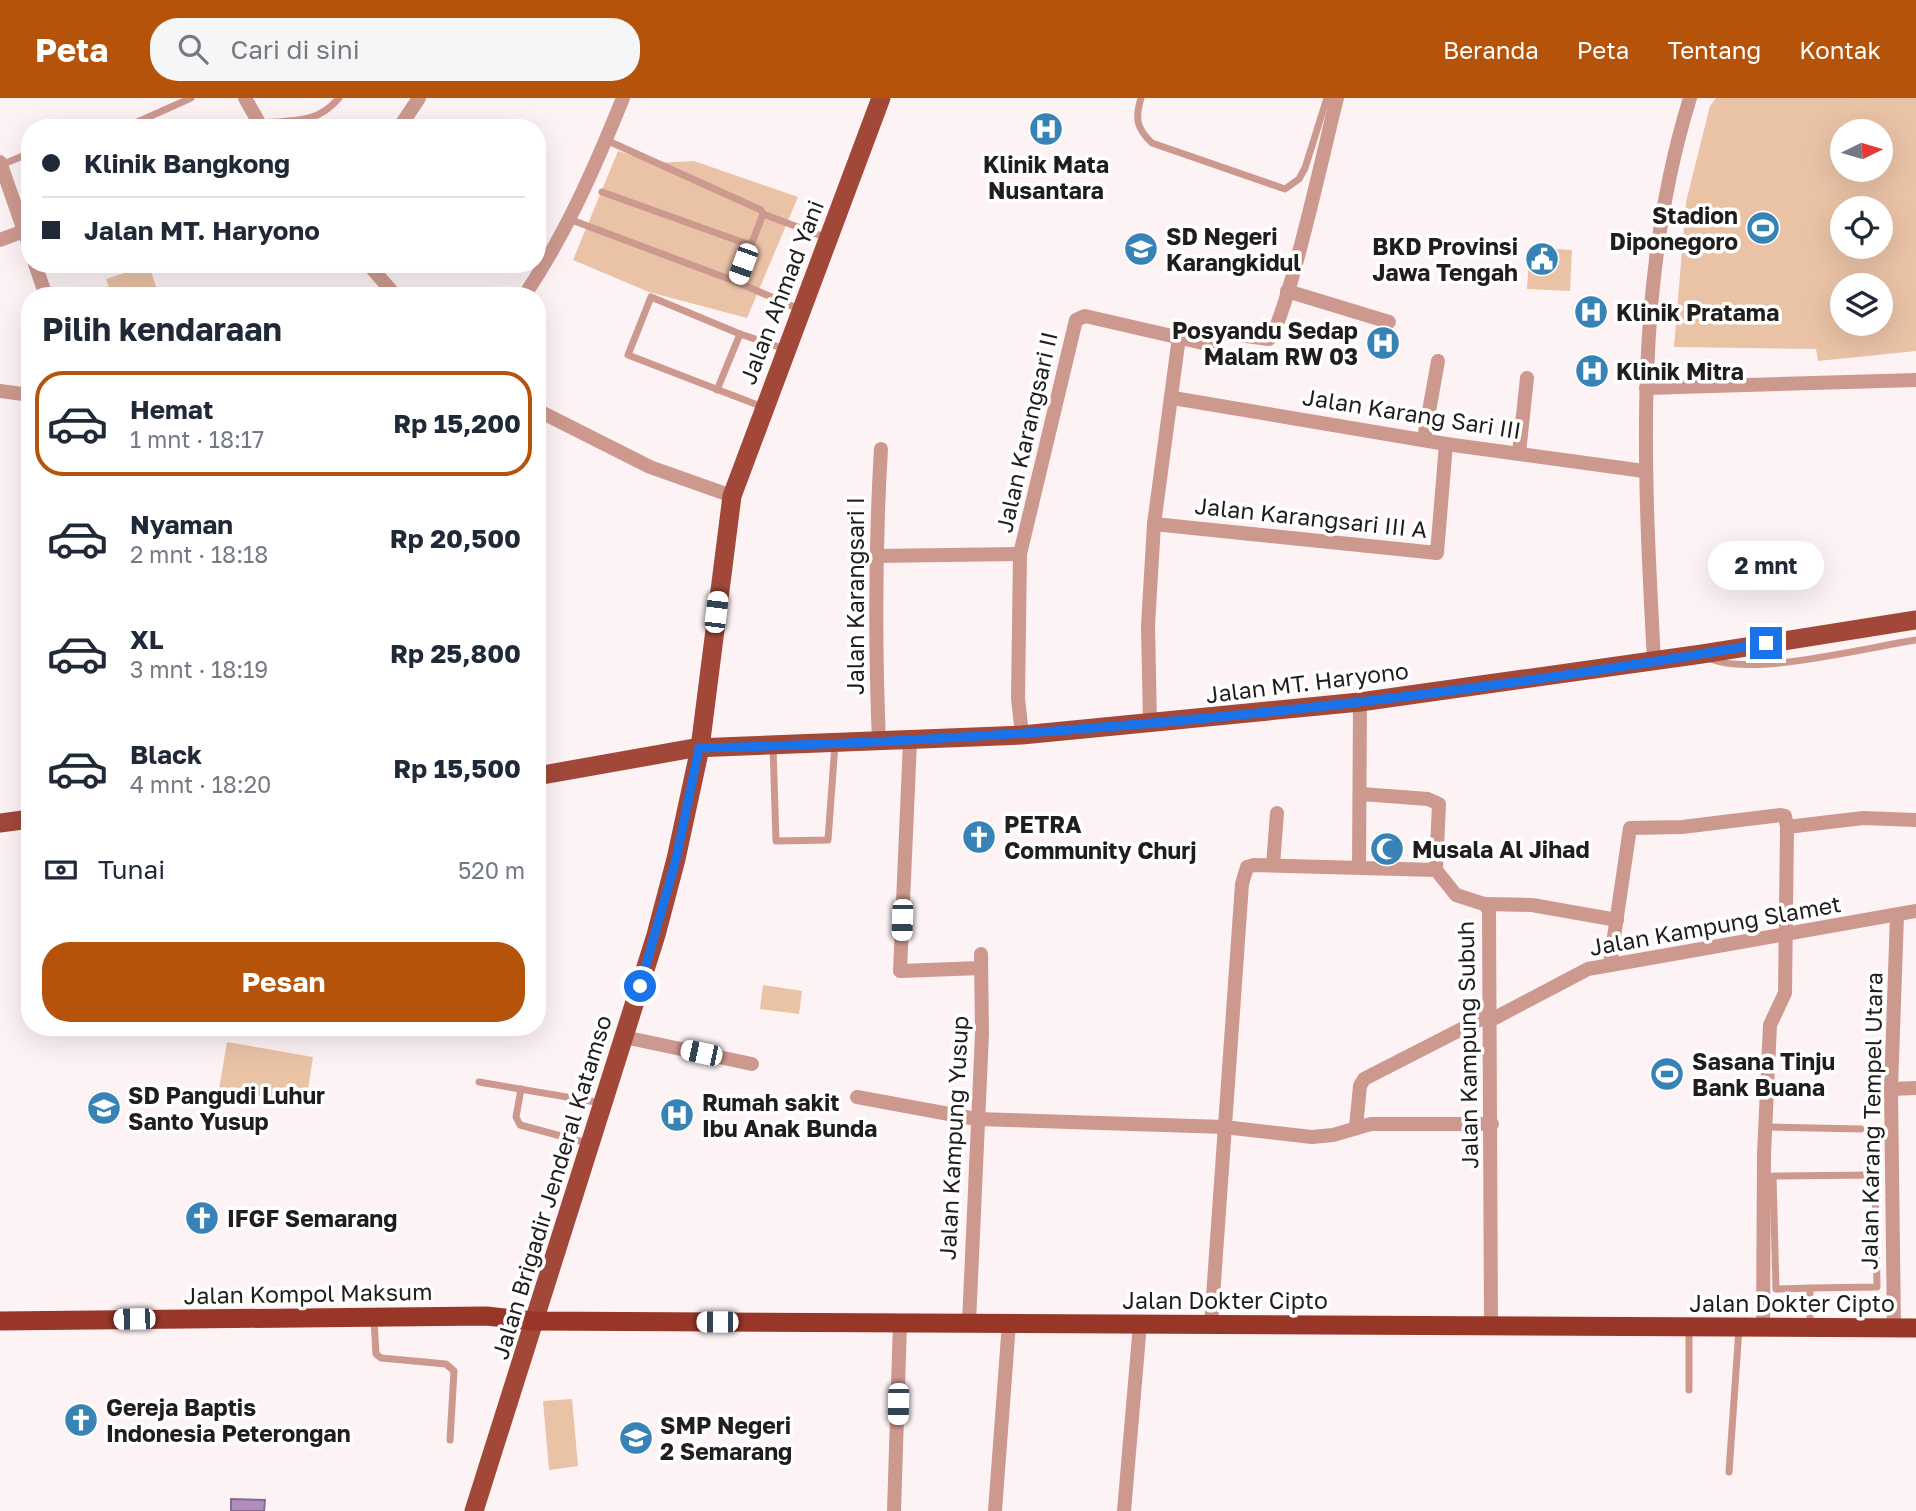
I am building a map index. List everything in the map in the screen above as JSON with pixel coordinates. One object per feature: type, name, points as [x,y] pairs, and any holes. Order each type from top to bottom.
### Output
[{"type":"highway","name":"Jalan Kompol Maksum","points":[[0,1321],[486,1316],[533,1321]]},
{"type":"highway","name":"Jalan Dokter Cipto","points":[[533,1321],[1916,1328]]},
{"type":"main road","name":"Jalan Ahmad Yani","points":[[731,500],[880,98]]},
{"type":"main road","name":"Jalan Brigadir Jenderal Katamso","points":[[474,1511],[624,1037],[676,859],[699,748],[731,500]]},
{"type":"main road","name":"Jalan MT. Haryono","points":[[546,774],[699,748],[879,743],[1022,735],[1360,702],[1702,654],[1912,621]]},
{"type":"main road","points":[[0,823],[21,820]]},
{"type":"street","points":[[245,98],[257,119]]},
{"type":"street","points":[[405,119],[419,98]]},
{"type":"street","points":[[546,263],[606,140],[623,98]]},
{"type":"street","points":[[1150,724],[1148,625],[1154,524],[1173,398],[1179,337],[1212,344],[1223,333],[1269,339],[1274,332],[1337,98]]},
{"type":"street","points":[[1654,661],[1644,471],[1650,288],[1676,146],[1689,98]]},
{"type":"street","points":[[1,170],[21,223]]},
{"type":"street","points":[[0,240],[21,232]]},
{"type":"street","points":[[376,273],[388,287]]},
{"type":"street","points":[[1287,291],[1389,322]]},
{"type":"street","name":"Jalan Karangsari II","points":[[1022,735],[1018,698],[1020,554],[1076,320],[1085,316],[1179,337]]},
{"type":"street","points":[[1424,439],[1438,361]]},
{"type":"street","points":[[1519,453],[1527,378]]},
{"type":"street","points":[[1646,388],[1916,380]]},
{"type":"street","points":[[0,391],[21,394]]},
{"type":"street","name":"Jalan Karang Sari III","points":[[1173,398],[1447,444],[1644,471]]},
{"type":"street","points":[[546,415],[650,467],[731,500]]},
{"type":"street","name":"Jalan Karangsari III A","points":[[1154,524],[1437,553],[1447,444]]},
{"type":"street","name":"Jalan Karangsari I","points":[[879,743],[874,665],[874,556],[881,449]]},
{"type":"street","name":"Jalan Karangsari II","points":[[874,556],[1020,554]]},
{"type":"street","points":[[1359,867],[1360,702]]},
{"type":"street","name":"Jalan Kampung Yusup","points":[[910,741],[900,971],[981,961],[982,1034],[976,1119],[969,1323]]},
{"type":"street","points":[[1211,1325],[1242,884],[1247,867],[1273,865],[1436,870],[1439,804],[1428,799],[1361,794]]},
{"type":"street","points":[[1273,865],[1277,813]]},
{"type":"street","points":[[1610,964],[1630,828],[1682,827],[1785,816],[1784,999],[1770,1025],[1765,1127],[1763,1327]]},
{"type":"street","points":[[1787,827],[1863,818],[1916,820]]},
{"type":"street","name":"Jalan Kampung Subuh","points":[[1436,870],[1456,895],[1484,904],[1491,917],[1491,1326]]},
{"type":"street","points":[[1484,904],[1532,905],[1616,920]]},
{"type":"street","name":"Jalan Kampung Slamet","points":[[1356,1127],[1362,1080],[1588,969],[1916,911]]},
{"type":"street","name":"Jalan Karang Tempel Utara","points":[[1894,1328],[1891,1089],[1897,915]]},
{"type":"street","points":[[624,1037],[752,1064]]},
{"type":"street","points":[[1891,1089],[1916,1088]]},
{"type":"street","points":[[857,1097],[976,1119],[1224,1127],[1312,1137],[1333,1135],[1356,1127],[1492,1124]]},
{"type":"street","points":[[894,1511],[900,1323]]},
{"type":"street","points":[[995,1511],[1009,1323]]},
{"type":"street","points":[[1124,1511],[1140,1324]]},
{"type":"lane","points":[[144,119],[191,98]]},
{"type":"lane","points":[[314,119],[339,98]]},
{"type":"lane","points":[[1141,98],[1136,116],[1139,132],[1152,143],[1284,189],[1299,179],[1305,168],[1327,98]]},
{"type":"lane","points":[[606,140],[679,176],[758,208],[763,214],[828,239]]},
{"type":"lane","points":[[1,170],[21,158]]},
{"type":"lane","points":[[602,192],[750,245]]},
{"type":"lane","points":[[737,282],[763,214]]},
{"type":"lane","points":[[569,219],[737,282],[801,310]]},
{"type":"lane","points":[[764,407],[629,356],[648,299],[651,297],[740,334],[785,349]]},
{"type":"lane","points":[[717,390],[740,334]]},
{"type":"lane","points":[[1702,654],[1719,663],[1789,661],[1914,641],[1912,621]]},
{"type":"lane","points":[[1837,631],[1841,652]]},
{"type":"lane","points":[[1787,640],[1789,661]]},
{"type":"lane","points":[[773,747],[776,841],[828,841],[835,744]]},
{"type":"lane","points":[[479,1082],[603,1103]]},
{"type":"lane","points":[[521,1089],[516,1117],[520,1125],[589,1143]]},
{"type":"lane","points":[[1765,1127],[1861,1129]]},
{"type":"lane","points":[[1875,1175],[1877,1287],[1810,1288],[1776,1289],[1773,1176],[1875,1175]]},
{"type":"lane","points":[[1810,1288],[1811,1327]]},
{"type":"lane","points":[[374,1316],[374,1345],[376,1354],[381,1358],[446,1364],[454,1371],[450,1440]]},
{"type":"lane","points":[[1689,1327],[1689,1390]]},
{"type":"lane","points":[[1729,1472],[1739,1327]]},
{"type":"shaded area","name":"Stadion Diponegoro","points":[[1716,98],[1916,98],[1916,351],[1818,361],[1816,349],[1674,347],[1686,202],[1710,106]]},
{"type":"shaded area","points":[[618,151],[655,163],[694,161],[798,197],[747,318],[649,292],[573,260]]},
{"type":"shaded area","points":[[1530,247],[1572,250],[1570,291],[1527,289]]},
{"type":"shaded area","points":[[124,273],[152,273],[156,287],[109,287],[106,279]]},
{"type":"shaded area","points":[[763,985],[802,991],[799,1014],[760,1009]]},
{"type":"shaded area","points":[[227,1042],[313,1057],[306,1103],[219,1089]]},
{"type":"shaded area","points":[[572,1399],[578,1466],[549,1470],[543,1401]]},
{"type":"shaded area","points":[[231,1499],[265,1500],[264,1511],[231,1511]]},
{"type":"place","name":"Klinik Mata Nusantara","points":[[1046,129]]},
{"type":"place","name":"Stadion Diponegoro","points":[[1763,228]]},
{"type":"place","name":"SD Negeri Karangkidul","points":[[1141,249]]},
{"type":"place","name":"BKD Provinsi Jawa Tengah","points":[[1542,259]]},
{"type":"place","name":"Klinik Pratama","points":[[1591,312]]},
{"type":"place","name":"Posyandu Sedap Malam RW 03","points":[[1383,343]]},
{"type":"place","name":"Klinik Mitra","points":[[1592,371]]},
{"type":"place","name":"PETRA Community Churj","points":[[979,837]]},
{"type":"place","name":"Musala Al Jihad","points":[[1387,849]]},
{"type":"place","name":"Sasana Tinju Bank Buana","points":[[1667,1074]]},
{"type":"place","name":"SD Pangudi Luhur Santo Yusup","points":[[104,1108]]},
{"type":"place","name":"Rumah sakit Ibu Anak Bunda","points":[[677,1115]]},
{"type":"place","name":"IFGF Semarang","points":[[202,1218]]},
{"type":"place","name":"Gereja Baptis Indonesia Peterongan","points":[[81,1420]]},
{"type":"place","name":"SMP Negeri 2 Semarang","points":[[636,1438]]},
{"type":"route","points":[[640,986],[676,859],[699,748],[938,740],[1150,724],[1360,702],[1766,643]]}]
